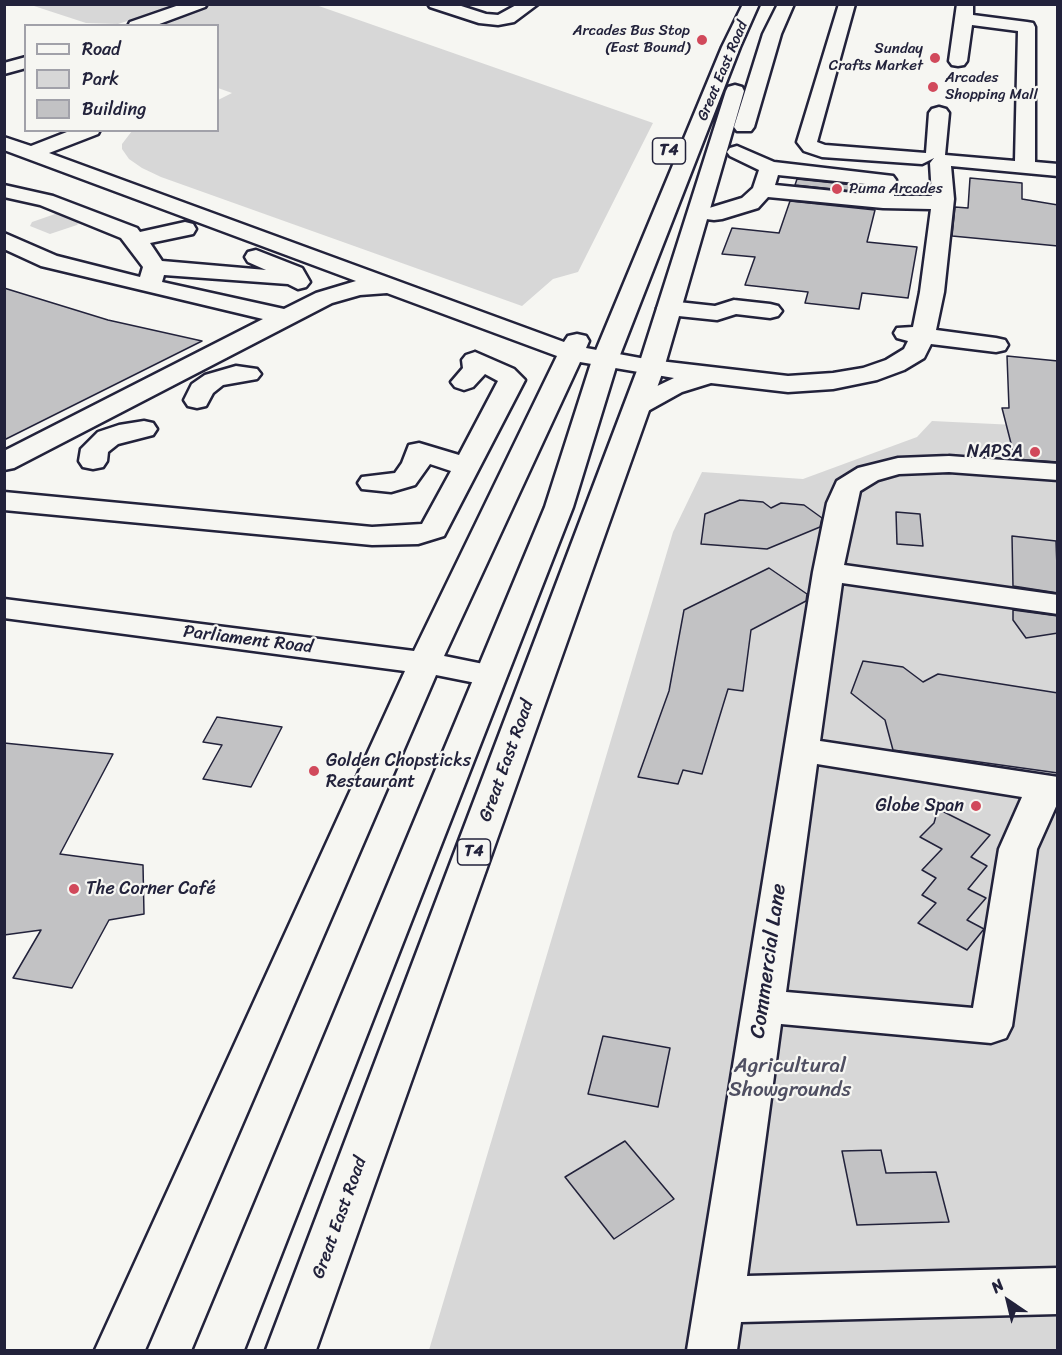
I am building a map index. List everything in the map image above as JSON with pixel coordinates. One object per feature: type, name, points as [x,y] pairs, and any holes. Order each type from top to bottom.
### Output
[{"type":"main road","points":[[142,24],[199,4]]},
{"type":"main road","points":[[436,4],[486,20],[508,18],[525,8]]},
{"type":"main road","points":[[496,4],[525,8]]},
{"type":"main road","name":"Great East Road","points":[[670,149],[735,4]]},
{"type":"main road","name":"Great East Road","points":[[219,1350],[559,507],[591,350],[628,305],[731,47],[752,4]]},
{"type":"main road","name":"Great East Road","points":[[291,1350],[653,361],[749,48],[769,4]]},
{"type":"main road","name":"Great East Road","points":[[680,272],[697,260],[737,152],[772,34],[786,4]]},
{"type":"main road","points":[[847,4],[807,142],[812,147],[822,151],[1058,170]]},
{"type":"main road","points":[[958,61],[965,12],[1027,27],[1029,31],[1025,168]]},
{"type":"main road","points":[[7,80],[24,64]]},
{"type":"main road","points":[[4,131],[39,150],[388,286],[591,350],[653,361],[711,375],[788,384],[833,381],[868,375],[896,365],[915,352],[915,334],[910,325],[933,202],[943,177],[933,161],[939,113]]},
{"type":"main road","points":[[39,150],[86,132]]},
{"type":"main road","points":[[4,143],[39,150],[591,350]]},
{"type":"main road","points":[[737,152],[770,168],[886,180],[933,161]]},
{"type":"main road","points":[[4,161],[185,228],[294,273],[301,289],[260,311]]},
{"type":"main road","points":[[714,214],[750,203],[763,190],[770,168]]},
{"type":"main road","points":[[883,202],[886,180]]},
{"type":"main road","points":[[17,188],[129,233],[147,254],[152,277]]},
{"type":"main road","points":[[763,190],[883,202],[933,202]]},
{"type":"main road","name":"Great East Road","points":[[628,305],[626,287],[653,192]]},
{"type":"main road","points":[[135,240],[185,228]]},
{"type":"main road","points":[[4,240],[49,261],[152,277],[286,278],[298,282]]},
{"type":"main road","points":[[152,277],[260,311],[287,317]]},
{"type":"main road","points":[[184,390],[287,317],[324,298],[358,288],[388,286]]},
{"type":"main road","points":[[669,308],[717,313],[734,307],[770,311]]},
{"type":"main road","points":[[653,361],[793,372],[825,371],[870,362],[900,348],[915,334]]},
{"type":"main road","points":[[915,334],[996,345]]},
{"type":"main road","points":[[120,1350],[425,663],[591,350]]},
{"type":"main road","points":[[4,462],[184,390],[224,376],[248,374]]},
{"type":"main road","points":[[637,406],[673,387],[711,375]]},
{"type":"main road","points":[[4,501],[403,537],[434,530],[505,393],[491,381],[477,379],[464,382],[442,397]]},
{"type":"main road","points":[[93,461],[95,449],[108,438],[144,429]]},
{"type":"main road","points":[[372,483],[391,484],[405,479],[416,464],[420,451],[466,467]]},
{"type":"main road","name":"Commercial Lane","points":[[712,1350],[828,572],[841,502],[847,487],[868,474],[898,466],[949,464],[1058,472]]},
{"type":"main road","points":[[4,480],[56,506]]},
{"type":"main road","points":[[828,572],[1058,606]]},
{"type":"main road","name":"Parliament Road","points":[[4,608],[425,663],[491,675]]},
{"type":"main road","points":[[763,1006],[991,1026],[1018,849],[1050,790],[801,750]]},
{"type":"main road","points":[[719,1300],[1058,1292]]},
{"type":"green space","points":[[216,4],[316,5],[653,123],[578,272],[553,279],[522,306],[161,177],[129,159],[122,149],[122,144],[131,132],[219,132],[219,100],[232,93],[219,88],[219,24],[159,24]]},
{"type":"green space","points":[[177,5],[118,24],[86,23],[34,6]]},
{"type":"green space","points":[[58,213],[81,221],[77,225],[50,234],[30,226],[32,222]]},
{"type":"green space","name":"Agricultural Showgrounds","points":[[932,421],[1057,427],[1057,1350],[429,1350],[673,532],[702,472],[803,479],[917,437]]},
{"type":"building","points":[[970,178],[1022,183],[1022,199],[1058,205],[1058,246],[952,236],[955,207],[968,208]]},
{"type":"building","points":[[797,179],[872,187],[871,193],[795,185]]},
{"type":"building","points":[[790,201],[875,210],[867,242],[917,247],[908,298],[862,293],[859,309],[805,303],[808,292],[745,285],[755,257],[722,254],[732,228],[779,233]]},
{"type":"building","points":[[4,288],[108,320],[202,341],[4,440]]},
{"type":"building","points":[[1007,356],[1058,361],[1058,462],[1015,459],[1002,408],[1009,408]]},
{"type":"building","points":[[740,500],[763,502],[771,508],[781,503],[804,505],[822,518],[820,527],[767,549],[701,544],[705,514]]},
{"type":"building","points":[[896,512],[920,514],[923,546],[897,544]]},
{"type":"building","points":[[1012,536],[1056,541],[1058,593],[1013,586]]},
{"type":"building","points":[[769,568],[807,594],[806,601],[751,630],[743,691],[728,689],[702,774],[683,770],[678,784],[638,777],[669,691],[684,610]]},
{"type":"building","points":[[1013,610],[1058,616],[1058,633],[1026,638],[1013,620]]},
{"type":"building","points":[[863,661],[903,667],[923,682],[938,674],[1058,693],[1058,773],[893,750],[885,720],[851,693]]},
{"type":"building","points":[[217,717],[282,727],[251,787],[203,779],[222,745],[203,742]]},
{"type":"building","points":[[4,743],[113,754],[60,854],[143,865],[144,914],[109,920],[72,988],[13,978],[41,930],[4,935]]},
{"type":"building","points":[[938,809],[990,835],[971,857],[987,866],[968,889],[986,898],[967,920],[984,929],[967,950],[918,923],[936,903],[922,895],[936,878],[922,870],[942,849],[920,837],[934,823]]},
{"type":"building","points":[[603,1036],[670,1048],[658,1107],[588,1094]]},
{"type":"building","points":[[625,1141],[674,1199],[614,1239],[565,1177]]},
{"type":"building","points":[[881,1150],[886,1173],[936,1172],[949,1222],[857,1225],[842,1151]]},
{"type":"place","name":"Arcades Bus Stop (East Bound)","points":[[702,40]]},
{"type":"place","name":"Sunday Crafts Market","points":[[935,58]]},
{"type":"place","name":"Arcades Shopping Mall","points":[[933,87]]},
{"type":"place","name":"Puma Arcades","points":[[837,189]]},
{"type":"place","name":"NAPSA","points":[[1035,452]]},
{"type":"place","name":"Golden Chopsticks Restaurant","points":[[314,771]]},
{"type":"place","name":"Globe Span","points":[[976,806]]},
{"type":"place","name":"The Corner Café","points":[[74,889]]}]
